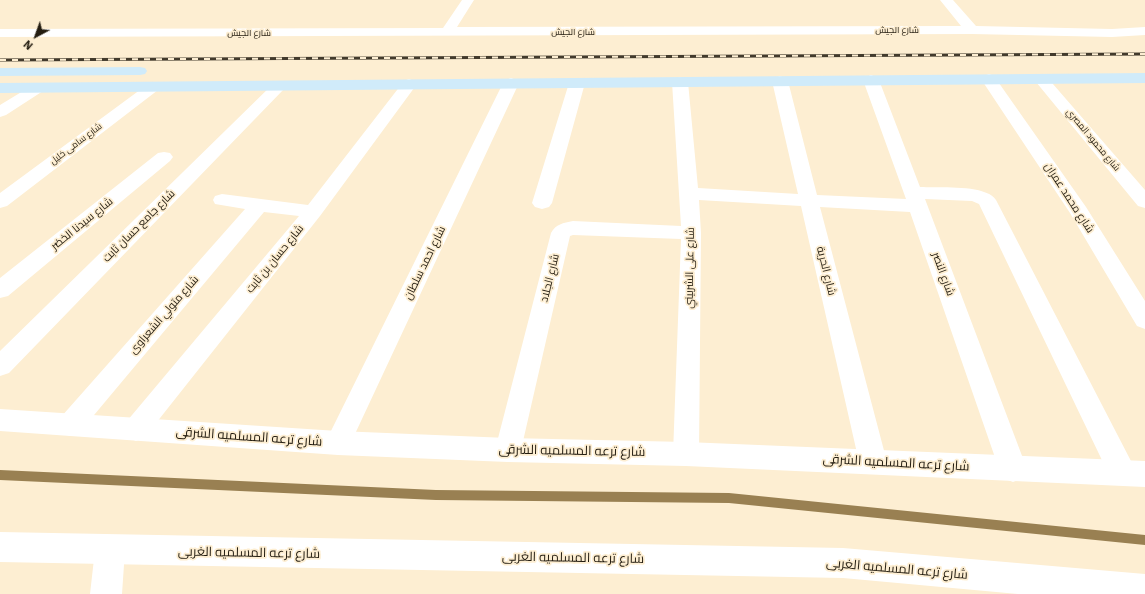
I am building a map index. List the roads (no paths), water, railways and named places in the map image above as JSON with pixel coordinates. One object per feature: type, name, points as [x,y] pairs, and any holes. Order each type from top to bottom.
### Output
[{"type":"main road","points":[[752,67],[1145,66]]},
{"type":"main road","points":[[0,72],[130,72],[153,79]]},
{"type":"main road","points":[[110,87],[130,72]]},
{"type":"main road","points":[[0,88],[110,87],[153,79],[279,86],[1145,78]]},
{"type":"street","points":[[448,32],[468,0]]},
{"type":"street","points":[[946,0],[972,30]]},
{"type":"street","name":"شارع الجيش","points":[[0,33],[972,30],[1112,33],[1145,31]]},
{"type":"street","name":"شارع سامى خليل","points":[[0,202],[153,79]]},
{"type":"street","name":"شارع محمد عمران","points":[[989,79],[1079,211],[1145,320]]},
{"type":"street","name":"شارع محمود المصري","points":[[1041,79],[1145,202]]},
{"type":"street","name":"شارع النصر","points":[[871,80],[916,199],[1013,469]]},
{"type":"street","name":"شارع الحرية","points":[[780,81],[873,462]]},
{"type":"street","name":"شارع على الشربيني","points":[[680,82],[691,233],[686,454]]},
{"type":"street","name":"شارع احمد سلطان","points":[[338,443],[511,83]]},
{"type":"street","points":[[542,203],[577,83]]},
{"type":"street","name":"شارع حسان بن ثابت","points":[[136,430],[313,212],[409,84]]},
{"type":"street","name":"شارع جامع حسان ثابت","points":[[0,366],[279,86]]},
{"type":"street","points":[[0,112],[38,88]]},
{"type":"street","name":"شارع سيدنا الخضر","points":[[0,290],[164,157]]},
{"type":"street","points":[[689,194],[809,200],[916,199],[972,195],[980,196],[987,200],[1133,473]]},
{"type":"street","points":[[222,200],[313,212]]},
{"type":"street","name":"شارع متولي الشعراوى","points":[[70,425],[259,205]]},
{"type":"street","name":"شارع الجلاد","points":[[508,450],[561,233],[566,229],[573,228],[691,233]]},
{"type":"street","name":"شارع ترعه المسلميه الشرقى","points":[[0,420],[338,443],[508,450],[686,454],[1133,473]]},
{"type":"street","name":"شارع ترعه المسلميه الغربى","points":[[0,547],[843,563],[1145,590]]},
{"type":"street","points":[[106,594],[110,550]]},
{"type":"waterway","points":[[0,475],[436,495],[729,498],[1145,540]]},
{"type":"railway","points":[[0,60],[1145,54]]}]
